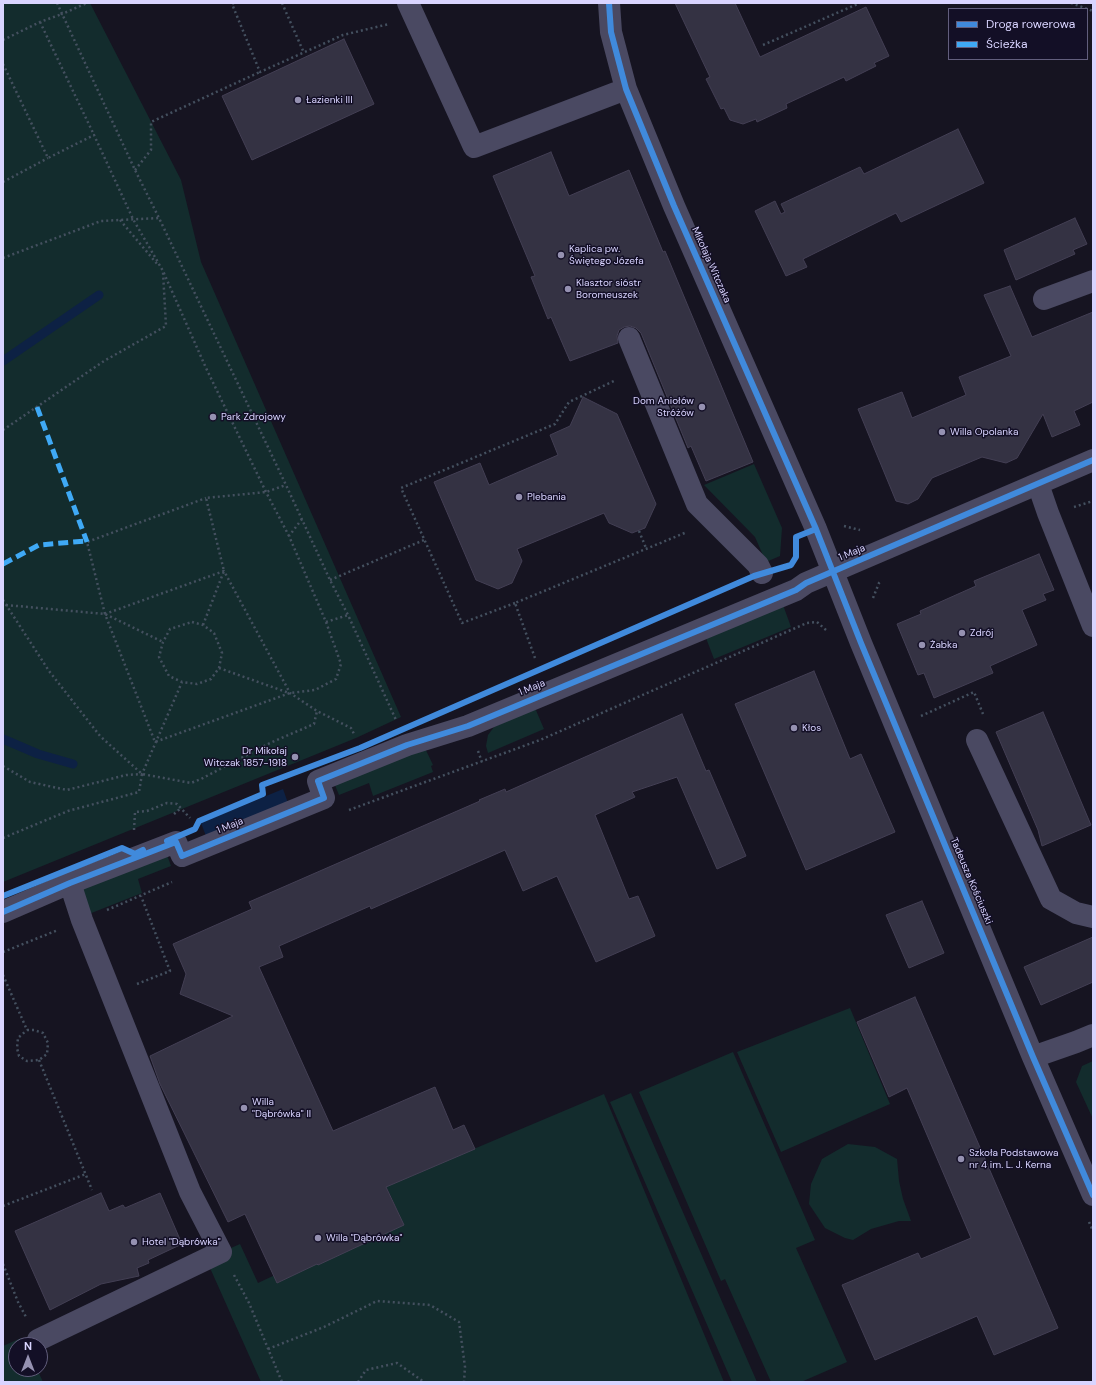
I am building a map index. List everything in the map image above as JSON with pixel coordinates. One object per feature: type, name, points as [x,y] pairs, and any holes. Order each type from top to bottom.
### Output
[{"type":"street","name":"Mikołaja Witczaka","points":[[608,3],[611,32],[626,89],[677,213],[816,529],[833,572]]},
{"type":"street","points":[[411,11],[474,147],[626,89]]},
{"type":"street","points":[[1044,299],[1093,281]]},
{"type":"street","points":[[629,338],[697,504],[758,565],[762,573]]},
{"type":"street","name":"1 Maja","points":[[3,912],[70,883],[176,842],[182,856],[324,798],[318,781],[407,745],[468,726],[796,590],[833,572],[1093,460]]},
{"type":"street","points":[[1038,484],[1093,626]]},
{"type":"street","name":"Tadeusza Kościuszki","points":[[833,572],[1033,1057],[1093,1195]]},
{"type":"street","points":[[977,740],[1051,899],[1076,913],[1093,917]]},
{"type":"street","points":[[44,1337],[221,1252],[190,1192],[82,920],[70,883]]},
{"type":"street","points":[[1033,1057],[1093,1035]]},
{"type":"path","points":[[57,3],[135,170],[160,218],[330,580],[348,615],[398,724]]},
{"type":"path","points":[[3,40],[40,22],[87,3]]},
{"type":"path","points":[[234,3],[232,4],[260,72]]},
{"type":"path","points":[[282,3],[304,53]]},
{"type":"path","points":[[763,45],[860,3]]},
{"type":"path","points":[[1071,3],[1085,8]]},
{"type":"path","points":[[135,170],[151,150],[151,122],[344,35],[411,11]]},
{"type":"path","points":[[40,22],[133,219],[163,271],[206,368],[266,492],[290,536],[326,622],[341,664],[336,679],[315,690],[290,693],[155,742]]},
{"type":"path","points":[[3,64],[48,158]]},
{"type":"path","points":[[3,182],[94,135]]},
{"type":"path","points":[[3,258],[101,221],[160,218]]},
{"type":"path","points":[[3,430],[104,361],[166,326],[163,271],[120,220]]},
{"type":"path","points":[[619,379],[569,402],[555,424],[401,488],[424,540],[462,623],[515,603],[688,531]]},
{"type":"path","points":[[155,742],[105,614],[87,542],[206,498],[266,492],[286,484]]},
{"type":"path","points":[[206,498],[224,571],[290,693]]},
{"type":"path","points":[[290,536],[302,519]]},
{"type":"path","points":[[639,531],[646,548]]},
{"type":"path","points":[[330,580],[424,540]]},
{"type":"path","points":[[105,614],[224,571]]},
{"type":"path","points":[[203,625],[224,571]]},
{"type":"path","points":[[871,604],[879,583],[884,579]]},
{"type":"path","points":[[3,600],[49,671],[100,736],[142,774]]},
{"type":"path","points":[[515,603],[535,658]]},
{"type":"path","points":[[6,605],[105,614],[163,642]]},
{"type":"path","points":[[326,622],[348,615]]},
{"type":"path","points":[[192,622],[203,625],[214,633],[222,653],[219,668],[212,679],[197,684],[182,682],[169,676],[160,657],[163,642],[170,629],[192,622]]},
{"type":"path","points":[[482,762],[540,740],[808,623],[817,622],[830,632]]},
{"type":"path","points":[[219,668],[290,693],[317,711],[351,728]]},
{"type":"path","points":[[3,838],[68,811],[139,792],[142,774],[182,682]]},
{"type":"path","points":[[916,718],[974,692],[985,717]]},
{"type":"path","points":[[3,766],[30,782],[67,790],[126,775],[142,774],[191,783],[270,743],[314,724],[317,711]]},
{"type":"path","points":[[134,824],[135,812],[147,811],[167,803],[177,804],[181,808]]},
{"type":"path","points":[[111,994],[170,971],[141,896]]},
{"type":"path","points":[[3,975],[27,1030]]},
{"type":"path","points":[[27,1030],[34,1030],[43,1033],[48,1043],[47,1054],[39,1060],[27,1061],[19,1056],[17,1048],[18,1038],[27,1030]]},
{"type":"path","points":[[39,1060],[92,1190]]},
{"type":"path","points":[[3,1206],[86,1174]]},
{"type":"path","points":[[221,1252],[249,1303],[282,1382]]},
{"type":"path","points":[[3,1264],[18,1302],[36,1337]]},
{"type":"path","points":[[268,1349],[324,1326],[377,1300],[430,1305],[459,1322],[465,1367],[464,1382]]},
{"type":"path","points":[[358,1382],[366,1370],[397,1363],[424,1382]]},
{"type":"green space","name":"Park Zdrojowy","points":[[3,3],[90,3],[181,180],[201,262],[401,717],[356,738],[3,882]]},
{"type":"green space","points":[[754,464],[782,528],[780,556],[766,562],[755,537],[704,485]]},
{"type":"green space","points":[[783,605],[791,627],[714,659],[706,638]]},
{"type":"green space","points":[[535,708],[544,729],[488,753],[486,746],[488,735],[494,727]]},
{"type":"green space","points":[[424,746],[433,765],[431,766],[433,772],[373,796],[369,783],[339,795],[334,783]]},
{"type":"green space","points":[[166,852],[171,866],[138,879],[142,893],[89,914],[79,889]]},
{"type":"green space","points":[[850,1008],[890,1104],[781,1152],[737,1052]]},
{"type":"green space","points":[[733,1052],[815,1240],[796,1248],[847,1362],[801,1382],[771,1382],[725,1279],[721,1281],[639,1092]]},
{"type":"green space","points":[[1093,1061],[1093,1119],[1076,1082],[1082,1066]]},
{"type":"green space","points":[[631,1093],[757,1382],[732,1382],[610,1102]]},
{"type":"green space","points":[[604,1094],[724,1382],[261,1382],[206,1259],[240,1244],[258,1283],[400,1216],[386,1186]]},
{"type":"green space","points":[[848,1144],[875,1147],[897,1159],[899,1181],[903,1199],[911,1221],[899,1221],[871,1229],[853,1240],[845,1238],[825,1228],[809,1204],[811,1184],[822,1159]]},
{"type":"green space","points":[[8,1344],[8,1377],[41,1377],[43,1382],[3,1382],[3,1346]]},
{"type":"water","points":[[283,789],[288,803],[206,836],[201,823]]},
{"type":"building","points":[[675,3],[735,3],[760,57],[866,7],[889,56],[874,63],[876,66],[846,81],[844,77],[786,104],[787,108],[757,122],[756,119],[743,124],[730,120],[724,108],[721,109],[706,79],[710,77]]},
{"type":"building","name":"Łazienki III","points":[[344,39],[374,104],[252,160],[222,96]]},
{"type":"building","points":[[958,129],[984,183],[901,222],[896,213],[803,259],[807,267],[786,276],[755,211],[775,201],[781,214],[785,212],[781,204],[860,167],[864,174]]},
{"type":"building","points":[[551,152],[569,196],[629,170],[663,252],[665,251],[753,462],[706,481],[691,446],[688,448],[641,333],[636,328],[630,326],[624,327],[619,330],[617,336],[618,343],[570,361],[551,317],[548,319],[531,277],[535,276],[493,176]]},
{"type":"building","points":[[1075,218],[1087,244],[1073,250],[1075,254],[1016,280],[1004,250]]},
{"type":"building","points":[[1010,286],[1032,337],[1093,312],[1093,402],[1074,411],[1080,425],[1052,437],[1043,414],[1017,458],[1006,463],[982,457],[932,478],[918,499],[908,504],[896,501],[858,409],[902,392],[912,418],[966,395],[959,377],[1011,356],[984,295]]},
{"type":"building","name":"Plebania","points":[[583,397],[617,414],[656,504],[645,528],[632,533],[609,523],[604,513],[517,549],[522,561],[512,583],[498,589],[476,580],[434,482],[480,463],[489,485],[558,455],[550,435],[570,426]]},
{"type":"building","points":[[1039,554],[1054,590],[1043,594],[1046,600],[1022,610],[1037,645],[990,666],[993,673],[934,698],[924,673],[918,675],[897,624],[921,614],[920,611],[976,586],[974,581]]},
{"type":"building","points":[[814,671],[850,759],[861,754],[895,832],[806,870],[735,704]]},
{"type":"building","points":[[1043,712],[1091,825],[1042,846],[1038,830],[996,732]]},
{"type":"building","points":[[682,714],[706,771],[709,770],[746,856],[717,869],[677,777],[632,792],[635,797],[595,815],[629,899],[638,896],[655,936],[596,962],[557,876],[523,891],[505,850],[371,909],[370,906],[279,946],[283,957],[259,967],[333,1131],[435,1087],[453,1130],[464,1125],[475,1149],[386,1187],[404,1225],[277,1283],[245,1214],[228,1222],[160,1084],[150,1056],[233,1016],[180,994],[186,974],[173,944],[252,909],[249,902],[480,801],[479,800],[505,789],[506,792]]},
{"type":"building","points":[[922,901],[944,953],[909,968],[886,915]]},
{"type":"building","points":[[1093,937],[1093,982],[1041,1005],[1024,967]]},
{"type":"building","name":"Szkoła Podstawowa nr 4 im. L. J. Kerna","points":[[915,997],[1058,1328],[994,1355],[977,1316],[875,1360],[842,1285],[918,1253],[921,1259],[971,1238],[907,1088],[889,1097],[857,1022]]},
{"type":"building","points":[[101,1193],[109,1211],[123,1205],[125,1208],[160,1193],[182,1244],[148,1260],[149,1263],[137,1268],[139,1276],[101,1284],[50,1310],[15,1231]]},
{"type":"waterway","points":[[3,361],[99,295]]},
{"type":"waterway","points":[[3,739],[38,754],[73,764]]},
{"type":"marked path","points":[[37,407],[87,542]]},
{"type":"marked path","points":[[3,564],[39,545],[86,541]]},
{"type":"cycle path","points":[[609,3],[611,32],[626,89],[674,206],[816,529],[861,643],[1033,1057],[1093,1195]]},
{"type":"cycle path","points":[[3,912],[70,883],[176,842],[182,856],[324,798],[318,781],[407,745],[468,726],[796,590],[806,583],[1093,460]]},
{"type":"cycle path","points":[[167,841],[195,829],[199,821],[263,794],[262,785],[360,748],[754,576],[791,565],[796,557],[796,537],[816,529]]},
{"type":"cycle path","points":[[3,896],[122,848],[135,854],[143,850]]},
{"type":"place","name":"Łazienki III","points":[[298,100]]},
{"type":"place","name":"Kaplica pw. Świętego Józefa","points":[[561,255]]},
{"type":"place","name":"Klasztor sióstr Boromeuszek","points":[[568,289]]},
{"type":"place","name":"Dom Aniołów Stróżów","points":[[702,407]]},
{"type":"place","name":"Park Zdrojowy","points":[[213,417]]},
{"type":"place","name":"Willa Opolanka","points":[[942,432]]},
{"type":"place","name":"Plebania","points":[[519,497]]},
{"type":"place","name":"Zdrój","points":[[962,633]]},
{"type":"place","name":"Żabka","points":[[922,645]]},
{"type":"place","name":"Kłos","points":[[794,728]]},
{"type":"place","name":"Dr Mikołaj Witczak 1857-1918","points":[[295,757]]},
{"type":"place","name":"Willa \"Dąbrówka\" II","points":[[244,1108]]},
{"type":"place","name":"Szkoła Podstawowa nr 4 im. L. J. Kerna","points":[[961,1159]]},
{"type":"place","name":"Willa \"Dąbrówka\"","points":[[318,1238]]},
{"type":"place","name":"Hotel \"Dąbrówka\"","points":[[134,1242]]}]
